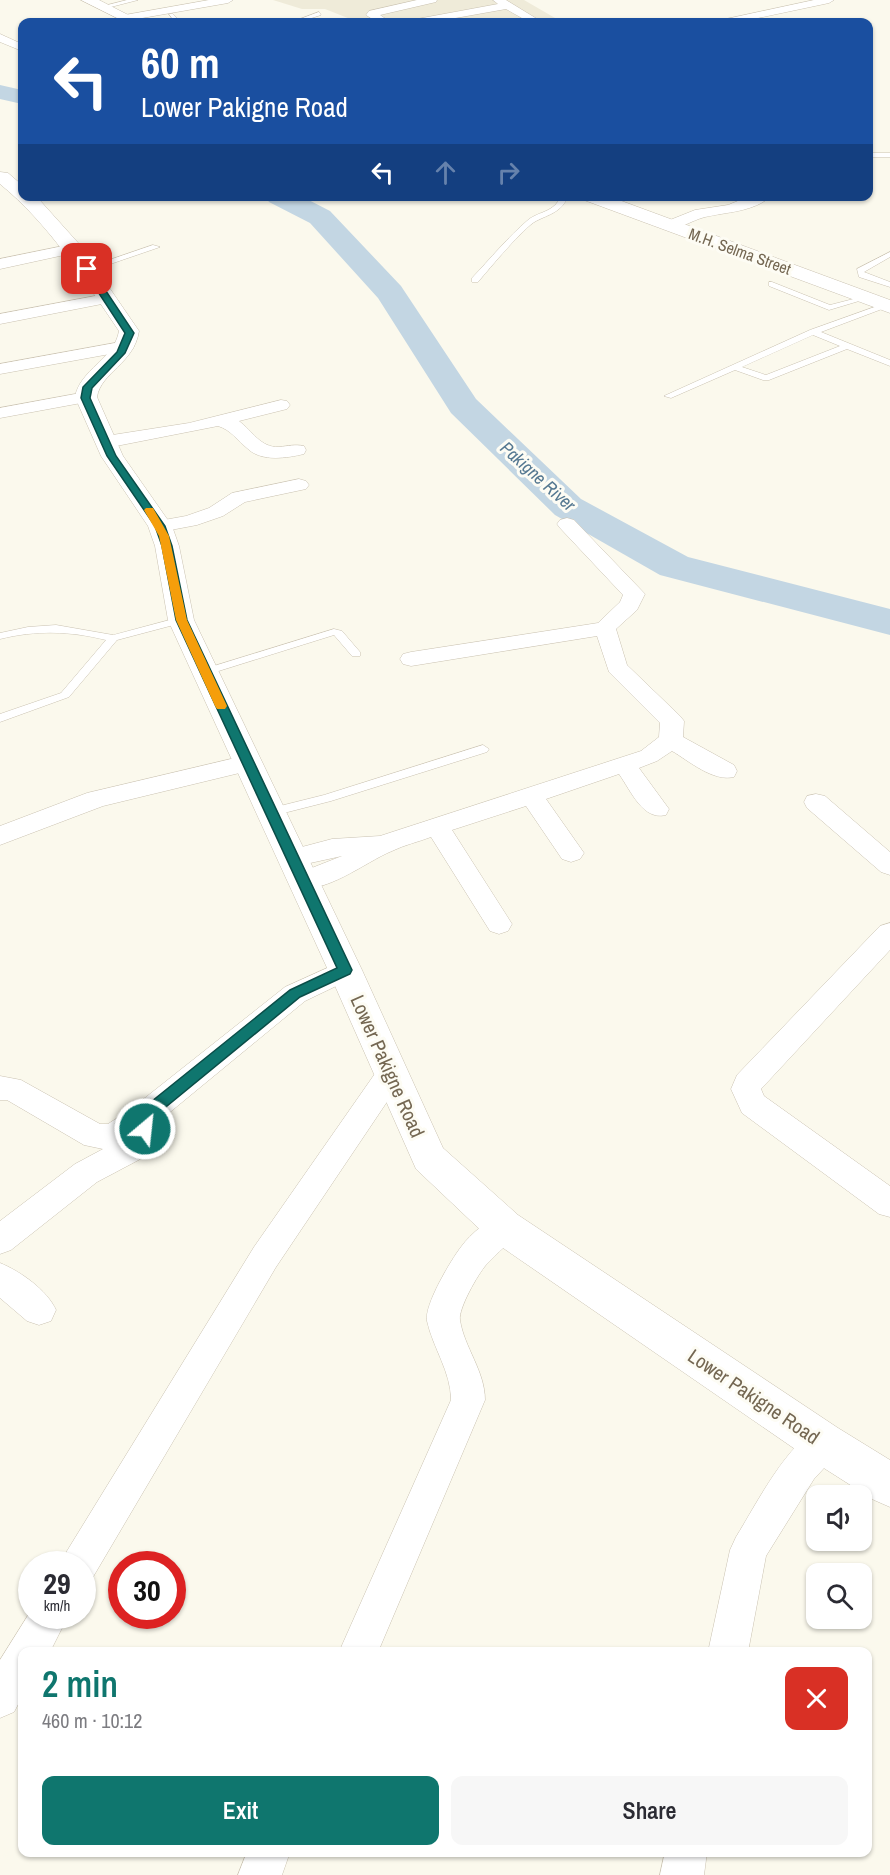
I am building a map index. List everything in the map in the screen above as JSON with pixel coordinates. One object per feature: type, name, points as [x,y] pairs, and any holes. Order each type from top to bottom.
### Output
[{"type":"street","points":[[88,0],[126,18]]},
{"type":"street","points":[[140,18],[228,0]]},
{"type":"street","points":[[378,18],[372,13],[432,0]]},
{"type":"street","points":[[745,18],[829,0]]},
{"type":"street","points":[[435,18],[502,3],[527,18]]},
{"type":"street","points":[[0,37],[18,46]]},
{"type":"street","points":[[1,176],[18,173]]},
{"type":"street","points":[[1,176],[18,190]]},
{"type":"street","points":[[0,413],[86,398],[87,387],[108,368],[126,346],[129,331],[73,249],[30,201]]},
{"type":"street","name":"M.H. Selma Street","points":[[604,201],[888,307]]},
{"type":"street","points":[[670,225],[700,213],[731,209],[751,201]]},
{"type":"street","points":[[0,264],[73,249]]},
{"type":"street","points":[[0,319],[106,299]]},
{"type":"street","points":[[0,369],[126,346]]},
{"type":"street","name":"Lower Pakigne Road","points":[[86,398],[112,456],[160,526],[167,546],[181,620],[345,970],[429,1158],[504,1227],[823,1443],[890,1485]]},
{"type":"street","points":[[106,442],[189,428],[281,405]]},
{"type":"street","points":[[215,420],[234,425],[257,448],[276,453],[297,450]]},
{"type":"street","points":[[160,526],[190,521],[216,512],[239,497],[299,485]]},
{"type":"street","points":[[411,659],[605,628],[628,604],[634,594],[567,524]]},
{"type":"street","points":[[605,628],[616,667],[672,721],[671,740]]},
{"type":"street","points":[[298,869],[342,868],[381,845],[649,756],[671,740]]},
{"type":"street","points":[[671,740],[724,771]]},
{"type":"street","points":[[0,836],[96,799],[248,763]]},
{"type":"street","points":[[624,764],[657,809]]},
{"type":"street","points":[[531,795],[571,853]]},
{"type":"street","points":[[816,802],[890,866]]},
{"type":"street","points":[[437,826],[499,924]]},
{"type":"street","points":[[890,933],[747,1083],[746,1089],[753,1104],[890,1204]]},
{"type":"street","points":[[0,1088],[11,1088],[95,1136],[112,1137],[142,1118],[295,993],[345,970]]},
{"type":"street","points":[[88,1551],[265,1257],[391,1073]]},
{"type":"street","points":[[0,1240],[86,1173],[137,1146],[145,1137],[142,1118]]},
{"type":"street","points":[[360,1647],[468,1400],[468,1387],[443,1319],[446,1304],[473,1256],[504,1227]]},
{"type":"street","points":[[0,1278],[39,1310]]},
{"type":"street","points":[[729,1647],[749,1550],[801,1467],[823,1443]]},
{"type":"street","points":[[31,1647],[41,1629]]},
{"type":"street","points":[[0,1698],[18,1667]]},
{"type":"street","points":[[260,1875],[268,1857]]},
{"type":"street","points":[[682,1875],[686,1857]]},
{"type":"lane","points":[[103,7],[135,0]]},
{"type":"lane","points":[[308,18],[320,14]]},
{"type":"lane","points":[[171,15],[174,18]]},
{"type":"lane","points":[[873,155],[890,155]]},
{"type":"lane","points":[[475,280],[532,220],[551,213],[563,201]]},
{"type":"lane","points":[[87,269],[156,248]]},
{"type":"lane","points":[[890,254],[860,270],[860,273],[890,285]]},
{"type":"lane","points":[[772,284],[830,308],[865,298]]},
{"type":"lane","points":[[668,396],[813,332],[888,307]]},
{"type":"lane","points":[[813,332],[890,363]]},
{"type":"lane","points":[[735,367],[766,378],[847,346]]},
{"type":"lane","points":[[0,636],[24,629],[43,628],[81,630],[113,638],[181,620]]},
{"type":"lane","points":[[205,672],[334,632],[338,633],[356,654]]},
{"type":"lane","points":[[0,718],[65,695],[113,638]]},
{"type":"lane","points":[[272,812],[327,798],[483,749]]},
{"type":"shaded area","points":[[273,0],[524,0],[555,18],[348,18],[325,9],[302,9]]},
{"type":"waterway","name":"Pakigne River","points":[[0,92],[18,96]]},
{"type":"waterway","name":"Pakigne River","points":[[289,201],[320,217],[390,293],[463,406],[568,507],[674,566],[890,622]]},
{"type":"slow traffic","points":[[149,510],[160,526],[167,546],[170,572],[181,620],[221,706]]},
{"type":"route","points":[[87,269],[129,333],[126,346],[121,353],[87,387],[86,398],[112,456],[160,526],[167,546],[170,572],[181,620],[345,970],[295,993],[142,1118],[145,1129]]}]
